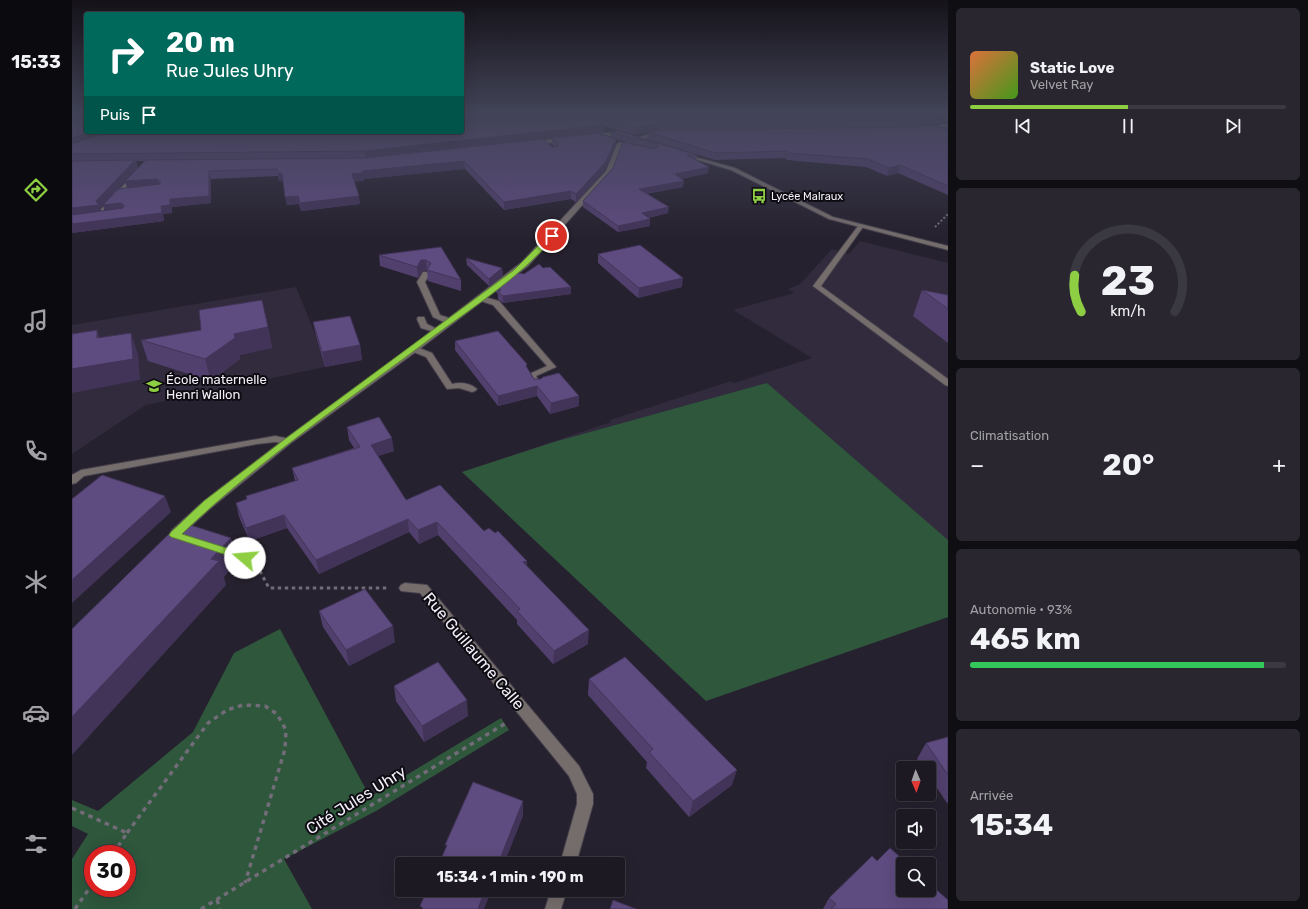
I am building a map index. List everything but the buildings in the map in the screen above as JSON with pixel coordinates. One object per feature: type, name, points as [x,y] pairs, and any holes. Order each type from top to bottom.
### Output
[{"type":"street","points":[[188,539],[171,538],[208,504],[288,440],[414,349],[525,264],[609,172],[613,153]]},
{"type":"street","points":[[675,154],[719,164],[739,172],[824,215],[860,227],[948,248]]},
{"type":"street","points":[[110,216],[96,216],[104,210],[141,170]]},
{"type":"street","points":[[120,193],[128,192]]},
{"type":"street","points":[[860,227],[817,286],[948,382]]},
{"type":"street","points":[[426,274],[421,282],[437,317],[449,321]]},
{"type":"street","points":[[481,298],[496,303],[552,367],[531,375],[538,386]]},
{"type":"street","points":[[421,319],[424,326],[438,331]]},
{"type":"street","points":[[414,349],[429,355],[450,387],[460,385],[472,389]]},
{"type":"street","points":[[72,481],[81,473],[257,441],[275,439],[288,440]]},
{"type":"street","points":[[210,546],[245,558]]},
{"type":"street","name":"Rue Guillaume Calle","points":[[405,588],[422,588],[574,770],[585,794],[585,804],[570,857]]},
{"type":"street","points":[[553,909],[557,897]]},
{"type":"path","points":[[933,230],[948,214]]},
{"type":"path","name":"Rue Guillaume Calle","points":[[245,558],[254,560],[269,588],[405,588]]},
{"type":"path","points":[[119,845],[208,723],[227,710],[243,706],[265,706],[276,714],[286,730],[285,749],[245,883]]},
{"type":"path","name":"Cité Jules Uhry","points":[[201,909],[524,712]]},
{"type":"path","points":[[72,808],[127,833]]},
{"type":"path","points":[[75,909],[84,896]]},
{"type":"path","points":[[217,900],[220,909]]},
{"type":"shaded area","points":[[860,241],[948,263],[948,617],[706,701],[462,472],[611,422],[610,420],[731,381],[734,383],[812,358],[733,310],[794,293],[788,289],[800,284],[832,249],[849,254]]},
{"type":"shaded area","name":"École maternelle Henri Wallon","points":[[296,287],[316,336],[325,367],[146,405],[72,454],[72,325]]},
{"type":"green space","points":[[767,383],[948,540],[948,617],[706,701],[462,472],[554,442]]},
{"type":"green space","points":[[280,629],[370,797],[501,718],[509,730],[376,811],[284,859],[312,909],[72,909],[72,859],[88,834],[72,826],[72,800],[98,811],[193,732],[234,653]]},
{"type":"place","name":"Lycée Malraux","points":[[759,196]]},
{"type":"place","name":"École maternelle Henri Wallon","points":[[154,386]]},
{"type":"route","points":[[245,558],[174,535],[195,514],[288,440],[414,349],[449,321],[516,272],[552,236]]}]
